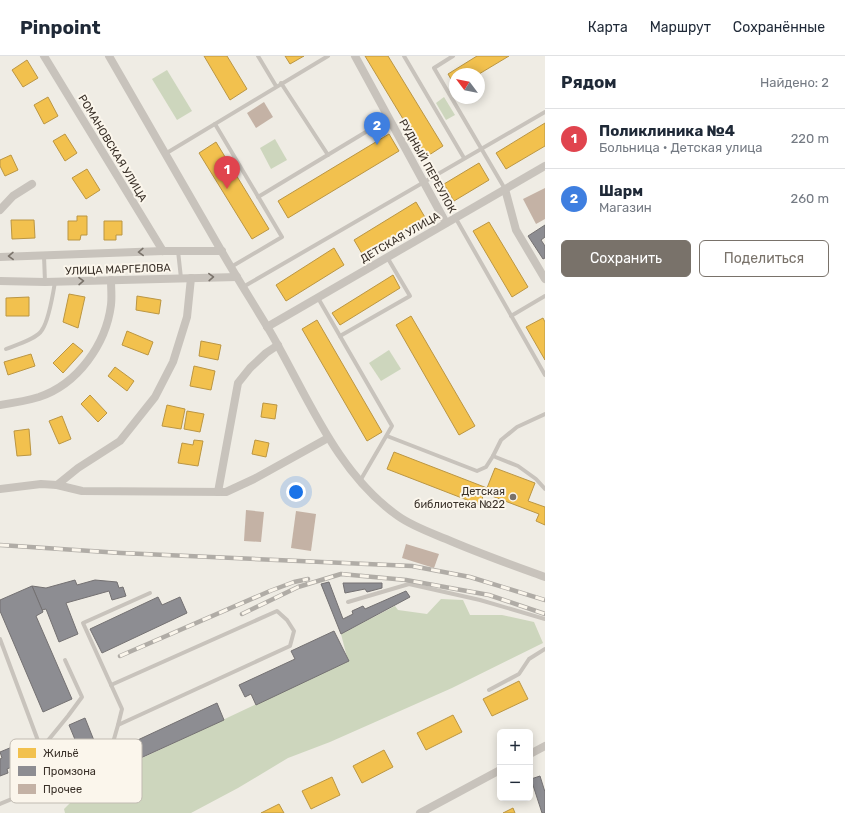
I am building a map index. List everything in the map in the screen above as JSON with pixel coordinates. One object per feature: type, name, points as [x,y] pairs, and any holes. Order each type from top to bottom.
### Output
[{"type":"street","name":"РОМАНОВСКАЯ УЛИЦА","points":[[44,56],[163,251]]},
{"type":"street","points":[[109,56],[278,345],[328,438],[360,481],[398,517],[416,527],[478,553],[545,577]]},
{"type":"street","name":"РУДНЫЙ ПЕРЕУЛОК","points":[[355,56],[446,223]]},
{"type":"street","name":"ДЕТСКАЯ УЛИЦА","points":[[267,327],[545,166]]},
{"type":"street","points":[[0,210],[12,196],[32,184]]},
{"type":"street","points":[[505,189],[516,230],[545,279]]},
{"type":"street","name":"УЛИЦА МАРГЕЛОВА","points":[[0,257],[163,251],[222,251]]},
{"type":"street","name":"УЛИЦА МАРГЕЛОВА","points":[[0,281],[55,282],[237,277]]},
{"type":"street","points":[[57,485],[78,468],[120,441],[155,397],[173,362],[186,317],[191,278]]},
{"type":"street","points":[[0,405],[40,397],[60,387],[78,372],[93,355],[103,334],[111,305],[111,280]]},
{"type":"street","points":[[218,492],[238,383],[266,353],[278,345]]},
{"type":"street","points":[[0,489],[41,484],[57,485],[82,491],[226,492],[254,479],[328,438]]},
{"type":"street","points":[[533,752],[545,746]]},
{"type":"street","points":[[420,813],[497,772]]},
{"type":"lane","points":[[258,56],[276,86]]},
{"type":"lane","points":[[165,154],[328,56]]},
{"type":"lane","points":[[404,56],[464,158]]},
{"type":"lane","points":[[453,56],[434,68],[505,189]]},
{"type":"lane","points":[[281,84],[328,155]]},
{"type":"lane","points":[[243,287],[545,112]]},
{"type":"lane","points":[[258,197],[389,118]]},
{"type":"lane","points":[[215,124],[282,237],[231,267]]},
{"type":"lane","points":[[456,217],[545,375]]},
{"type":"lane","points":[[178,251],[181,278]]},
{"type":"lane","points":[[44,256],[45,282]]},
{"type":"lane","points":[[340,336],[410,296],[387,257]]},
{"type":"lane","points":[[6,349],[28,340],[42,331],[50,309],[55,282]]},
{"type":"lane","points":[[512,316],[545,296]]},
{"type":"lane","points":[[318,298],[392,426],[360,481]]},
{"type":"lane","points":[[386,436],[477,471],[486,467],[501,440],[518,428],[545,414]]},
{"type":"lane","points":[[493,456],[518,466],[536,479],[545,489]]},
{"type":"lane","points":[[348,602],[409,584],[480,600],[545,619]]},
{"type":"lane","points":[[114,739],[122,709],[83,623],[150,594]]},
{"type":"lane","points":[[111,685],[277,611],[287,620],[294,631],[290,646],[118,725]]},
{"type":"lane","points":[[0,639],[37,739]]},
{"type":"lane","points":[[489,690],[519,674],[529,659],[545,649]]},
{"type":"lane","points":[[49,739],[82,697],[66,660]]},
{"type":"lane","points":[[0,804],[10,800]]},
{"type":"green space","points":[[167,70],[192,111],[177,120],[152,79]]},
{"type":"green space","points":[[444,97],[455,115],[446,120],[436,103]]},
{"type":"green space","points":[[275,139],[287,160],[271,169],[260,148]]},
{"type":"green space","points":[[389,350],[401,369],[381,381],[369,363]]},
{"type":"green space","points":[[441,599],[463,600],[470,615],[502,615],[534,622],[543,643],[452,688],[330,742],[288,758],[238,788],[191,813],[65,813],[64,809],[70,803],[142,803],[142,758],[348,661],[341,634],[395,606],[398,610],[427,614]]},
{"type":"building: Жильё","points":[[204,56],[227,56],[247,89],[230,100]]},
{"type":"building: Жильё","points":[[285,56],[304,56],[290,64]]},
{"type":"building: Жильё","points":[[365,56],[388,56],[443,146],[426,157]]},
{"type":"building: Жильё","points":[[477,56],[509,56],[485,70],[485,68],[458,68]]},
{"type":"building: Жильё","points":[[27,60],[38,78],[23,87],[12,70]]},
{"type":"building: Жильё","points":[[48,97],[58,116],[44,124],[34,105]]},
{"type":"building: Жильё","points":[[545,123],[545,146],[506,169],[496,153]]},
{"type":"building: Жильё","points":[[65,134],[77,153],[65,161],[53,141]]},
{"type":"building: Жильё","points":[[389,134],[399,151],[288,218],[278,201]]},
{"type":"building: Жильё","points":[[216,142],[269,229],[252,239],[199,153]]},
{"type":"building: Жильё","points":[[11,155],[18,170],[5,176],[0,166],[0,160]]},
{"type":"building: Жильё","points":[[479,163],[489,180],[454,201],[444,184]]},
{"type":"building: Жильё","points":[[87,169],[100,190],[86,199],[72,178]]},
{"type":"building: Жильё","points":[[416,202],[426,219],[364,257],[354,240]]},
{"type":"building: Жильё","points":[[77,216],[87,216],[87,235],[81,235],[80,240],[68,240],[68,221],[77,221]]},
{"type":"building: Жильё","points":[[11,220],[34,220],[35,238],[12,239]]},
{"type":"building: Жильё","points":[[104,221],[122,221],[122,235],[116,235],[116,240],[104,240]]},
{"type":"building: Жильё","points":[[489,222],[528,287],[512,297],[473,231]]},
{"type":"building: Жильё","points":[[334,248],[344,265],[286,301],[276,285]]},
{"type":"building: Жильё","points":[[393,275],[400,288],[340,325],[332,313]]},
{"type":"building: Жильё","points":[[69,294],[85,297],[78,328],[63,322]]},
{"type":"building: Жильё","points":[[137,296],[161,300],[159,314],[136,310]]},
{"type":"building: Жильё","points":[[29,297],[29,316],[6,316],[6,298]]},
{"type":"building: Жильё","points":[[411,316],[475,426],[459,435],[396,325]]},
{"type":"building: Жильё","points":[[543,318],[545,322],[545,360],[526,327]]},
{"type":"building: Жильё","points":[[317,320],[382,432],[367,441],[302,329]]},
{"type":"building: Жильё","points":[[127,331],[153,342],[148,355],[122,345]]},
{"type":"building: Жильё","points":[[201,341],[221,345],[218,360],[199,356]]},
{"type":"building: Жильё","points":[[73,343],[83,351],[63,373],[53,363]]},
{"type":"building: Жильё","points":[[31,354],[35,366],[8,375],[4,362]]},
{"type":"building: Жильё","points":[[194,366],[215,371],[211,390],[190,386]]},
{"type":"building: Жильё","points":[[115,367],[134,381],[127,391],[108,376]]},
{"type":"building: Жильё","points":[[90,395],[107,413],[98,422],[81,404]]},
{"type":"building: Жильё","points":[[263,403],[277,405],[275,419],[261,417]]},
{"type":"building: Жильё","points":[[167,405],[185,409],[181,429],[162,426]]},
{"type":"building: Жильё","points":[[187,411],[204,414],[200,432],[184,429]]},
{"type":"building: Жильё","points":[[62,416],[71,439],[59,444],[49,421]]},
{"type":"building: Жильё","points":[[29,429],[31,455],[17,456],[14,431]]},
{"type":"building: Жильё","points":[[194,440],[203,441],[198,466],[178,463],[182,443],[193,445]]},
{"type":"building: Жильё","points":[[255,440],[269,443],[266,457],[252,454]]},
{"type":"building: Жильё","points":[[394,452],[487,488],[495,468],[535,483],[528,501],[545,507],[545,525],[536,521],[539,514],[484,493],[480,505],[387,469]]},
{"type":"building: Жильё","points":[[519,681],[528,699],[492,716],[483,699]]},
{"type":"building: Жильё","points":[[453,715],[462,732],[426,750],[417,733]]},
{"type":"building: Жильё","points":[[384,750],[393,767],[362,783],[353,766]]},
{"type":"building: Жильё","points":[[332,777],[340,795],[311,809],[302,791]]},
{"type":"building: Жильё","points":[[279,804],[284,813],[261,813]]},
{"type":"building: Жильё","points":[[513,808],[515,813],[503,813]]},
{"type":"building: Промзона","points":[[545,225],[545,237],[541,240],[545,246],[545,258],[543,259],[528,236]]},
{"type":"building: Промзона","points":[[75,580],[77,585],[95,580],[117,582],[119,588],[123,587],[126,596],[112,600],[109,591],[66,603],[78,634],[59,642],[46,609],[42,610],[32,586],[46,588]]},
{"type":"building: Промзона","points":[[329,582],[343,619],[353,614],[352,611],[363,606],[365,609],[406,591],[410,597],[341,634],[321,584]]},
{"type":"building: Промзона","points":[[343,583],[382,583],[382,588],[367,592],[365,589],[345,593]]},
{"type":"building: Промзона","points":[[32,586],[43,612],[36,616],[72,699],[43,712],[0,611],[0,600]]},
{"type":"building: Промзона","points":[[158,597],[162,605],[180,597],[187,613],[102,653],[90,629]]},
{"type":"building: Промзона","points":[[334,631],[349,661],[256,705],[251,694],[245,697],[239,685],[295,659],[291,651]]},
{"type":"building: Промзона","points":[[217,703],[224,720],[142,757],[142,739],[140,739]]},
{"type":"building: Промзона","points":[[85,718],[93,739],[75,739],[69,725]]},
{"type":"building: Промзона","points":[[10,748],[10,768],[7,769],[8,773],[0,776],[0,759],[2,758],[0,752]]},
{"type":"building: Промзона","points":[[540,776],[545,792],[545,813],[542,813],[533,785],[533,778]]},
{"type":"building: Прочее","points":[[264,102],[273,117],[256,128],[247,113]]},
{"type":"building: Прочее","points":[[545,188],[545,219],[536,224],[523,199]]},
{"type":"building: Прочее","points":[[246,510],[264,512],[261,542],[244,541]]},
{"type":"building: Прочее","points":[[296,511],[316,514],[311,551],[291,548]]},
{"type":"building: Прочее","points":[[406,544],[439,554],[434,568],[402,558]]},
{"type":"railway","points":[[0,545],[121,553],[412,566],[470,577],[545,600]]},
{"type":"railway","points":[[242,614],[298,587],[341,574],[406,580],[489,595],[545,614]]},
{"type":"railway","points":[[120,656],[270,591],[294,582],[308,579]]},
{"type":"place","name":"Шарм","points":[[377,145]]},
{"type":"place","name":"Поликлиника №4","points":[[227,189]]},
{"type":"place","name":"Детская библиотека №22","points":[[513,497]]}]
